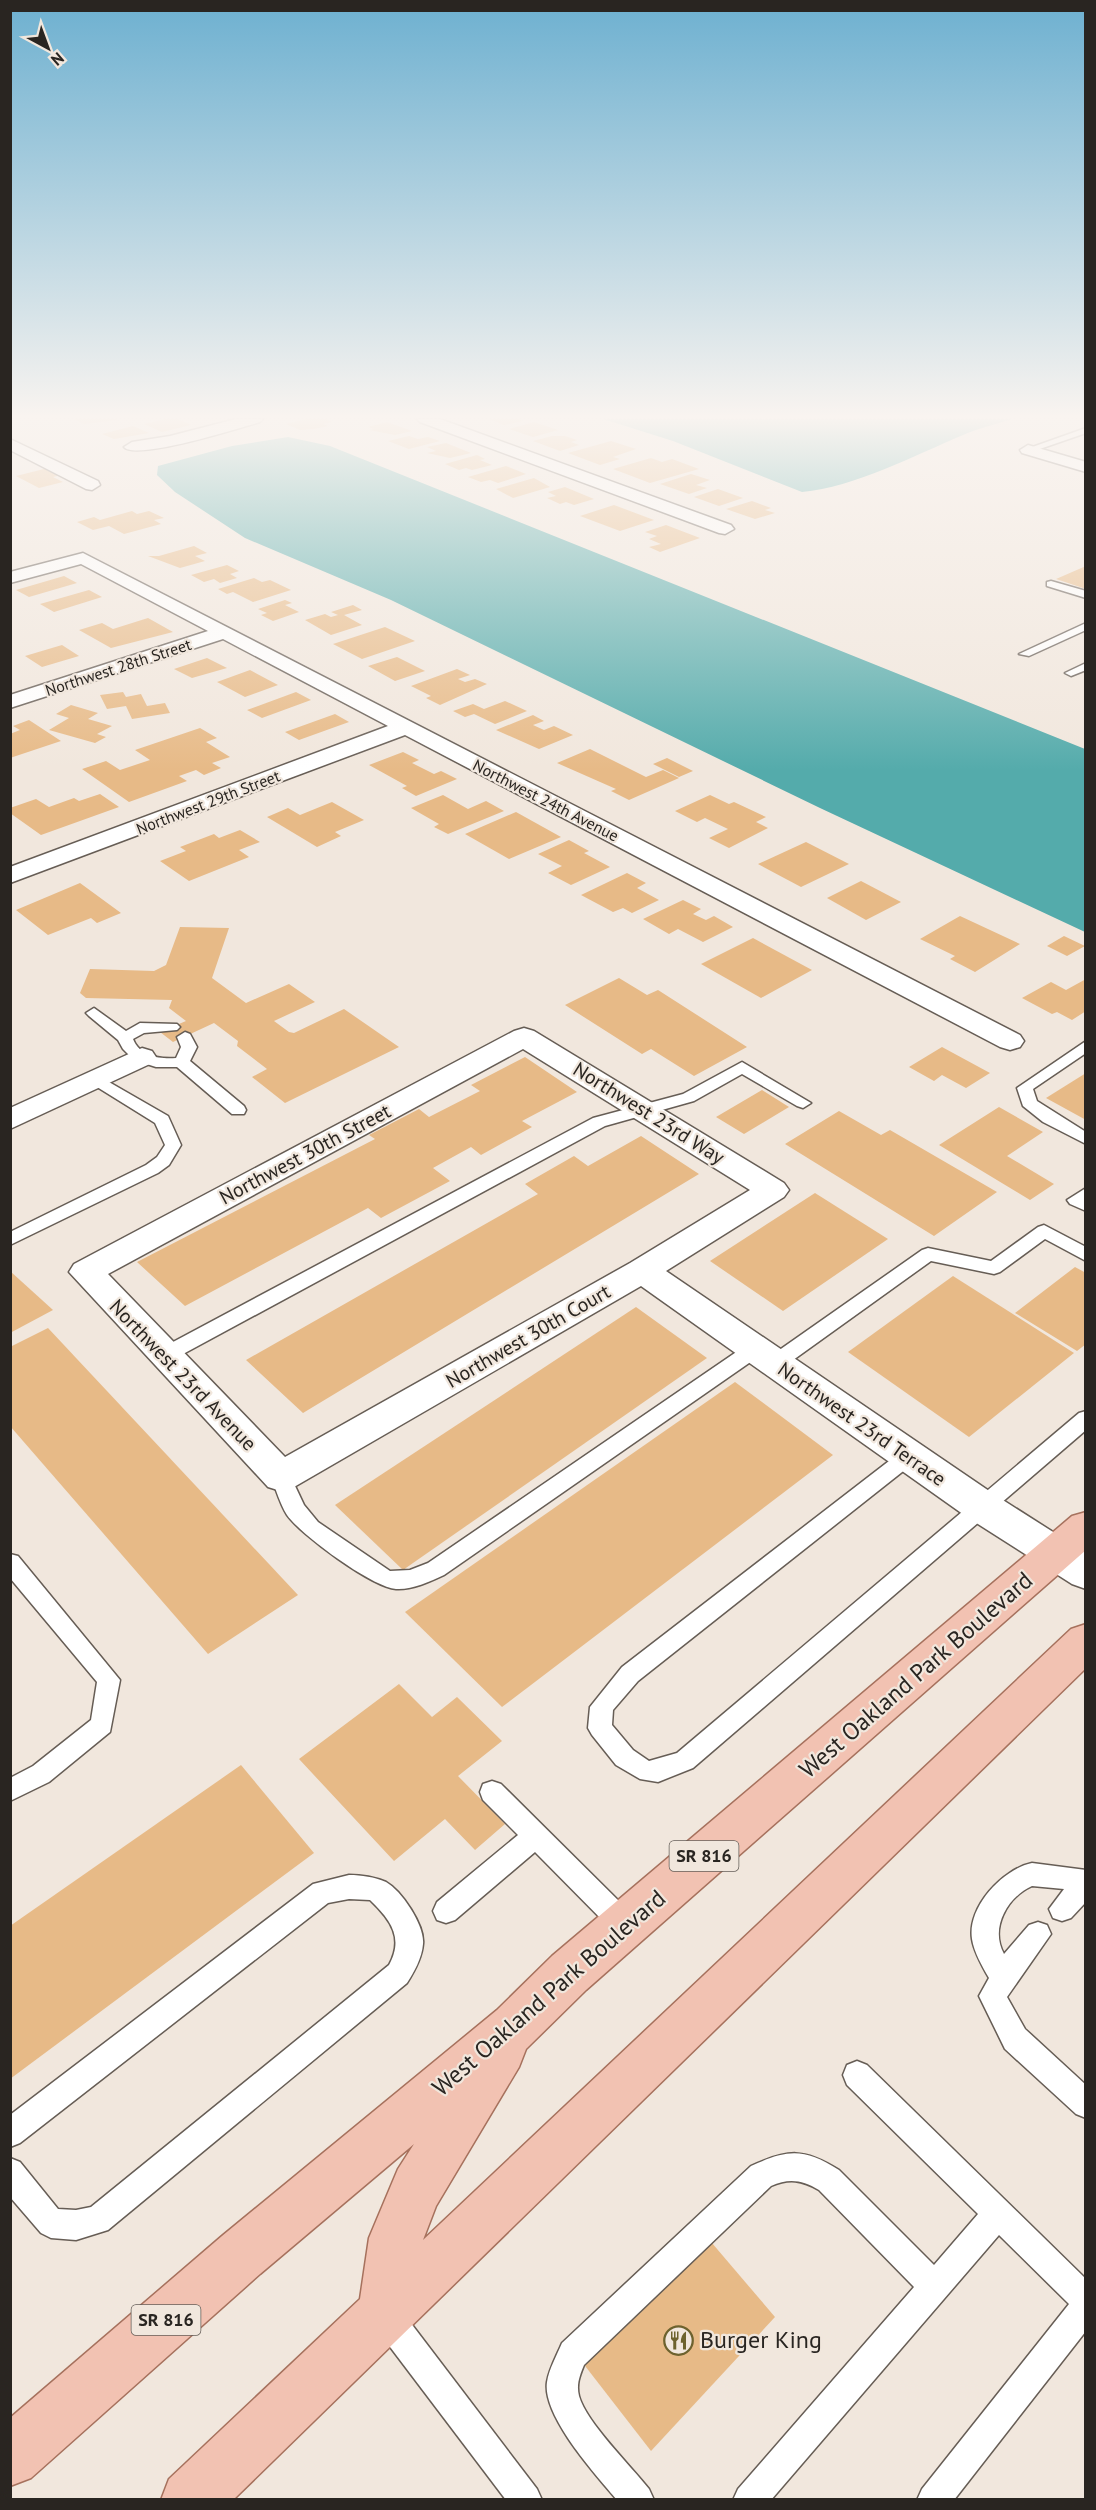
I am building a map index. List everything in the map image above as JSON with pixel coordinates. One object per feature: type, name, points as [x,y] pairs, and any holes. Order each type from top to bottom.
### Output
[{"type":"main road","name":"West Oakland Park Boulevard","points":[[10,2457],[241,2255],[514,2027],[569,1973],[624,1925],[1076,1551]]},
{"type":"main road","points":[[190,2499],[385,2315],[1086,1641]]},
{"type":"main road","points":[[385,2315],[396,2238],[417,2188],[514,2027]]},
{"type":"street","name":"Northwest 24th Avenue","points":[[10,578],[83,558],[1010,1041]]},
{"type":"street","name":"Northwest 28th Street","points":[[10,702],[225,632]]},
{"type":"street","name":"Northwest 29th Street","points":[[10,876],[405,727]]},
{"type":"street","name":"Northwest 23rd Way","points":[[524,1037],[644,1108],[773,1190]]},
{"type":"street","name":"Northwest 30th Street","points":[[86,1272],[524,1037]]},
{"type":"street","points":[[10,1120],[96,1079],[134,1047]]},
{"type":"street","name":"Northwest 30th Court","points":[[281,1477],[642,1271],[773,1190]]},
{"type":"street","name":"Northwest 23rd Terrace","points":[[642,1271],[981,1506],[1076,1551]]},
{"type":"street","name":"Northwest 23rd Avenue","points":[[86,1272],[281,1477]]},
{"type":"lane","points":[[1051,584],[1086,595]]},
{"type":"lane","points":[[1025,654],[1086,627]]},
{"type":"lane","points":[[1071,673],[1086,666]]},
{"type":"lane","points":[[94,1013],[134,1047],[158,1063],[181,1062],[238,1110]]},
{"type":"lane","points":[[134,1047],[140,1028],[179,1032],[189,1045],[188,1052],[181,1062]]},
{"type":"lane","points":[[1086,1046],[1025,1088],[1029,1102],[1049,1118],[1086,1139]]},
{"type":"lane","points":[[165,1355],[599,1122],[644,1108],[688,1098],[742,1067],[803,1103]]},
{"type":"lane","points":[[10,1239],[152,1169],[163,1161],[173,1145],[162,1120],[96,1079]]},
{"type":"lane","points":[[1086,1193],[1076,1200],[1086,1205]]},
{"type":"lane","points":[[281,1477],[295,1510],[311,1528],[384,1578],[397,1582],[412,1581],[435,1569],[765,1356],[928,1254],[994,1268],[1044,1231],[1086,1255]]},
{"type":"lane","points":[[909,1456],[630,1674],[602,1707],[600,1728],[622,1756],[644,1770],[657,1771],[685,1761],[1086,1418]]},
{"type":"lane","points":[[10,1562],[109,1680],[102,1725],[41,1774],[10,1790]]},
{"type":"lane","points":[[492,1791],[624,1925]]},
{"type":"lane","points":[[446,1911],[536,1835]]},
{"type":"lane","points":[[1003,1977],[988,1951],[983,1924],[991,1909],[1024,1876],[1044,1875],[1086,1883]]},
{"type":"lane","points":[[1062,1909],[1086,1883]]},
{"type":"lane","points":[[10,2133],[322,1892],[350,1886],[377,1891],[407,1922],[410,1940],[409,1957],[398,1974],[98,2220],[76,2225],[51,2223],[35,2207],[10,2172]]},
{"type":"lane","points":[[1038,1934],[1003,1977],[992,1996],[1015,2039],[1086,2104]]},
{"type":"lane","points":[[857,2075],[1086,2300]]},
{"type":"lane","points":[[638,2499],[578,2424],[565,2403],[562,2384],[573,2355],[761,2176],[783,2165],[809,2167],[829,2180],[935,2287]]},
{"type":"lane","points":[[749,2499],[998,2214]]},
{"type":"lane","points":[[933,2499],[1086,2306]]},
{"type":"lane","points":[[385,2315],[526,2499]]},
{"type":"water","points":[[242,536],[555,536],[1085,749],[1085,932],[820,808],[391,600]]},
{"type":"building","points":[[657,536],[700,538],[660,552],[649,547],[661,544],[649,539]]},
{"type":"building","points":[[194,546],[207,553],[195,556],[205,561],[180,568],[148,556],[159,556]]},
{"type":"building","points":[[227,565],[239,571],[230,574],[237,578],[220,583],[214,579],[204,582],[191,575]]},
{"type":"building","points":[[1086,566],[1086,589],[1056,579]]},
{"type":"building","points":[[64,576],[77,583],[29,597],[16,590]]},
{"type":"building","points":[[254,578],[262,582],[270,580],[291,590],[253,602],[233,592],[227,594],[218,589]]},
{"type":"building","points":[[89,590],[102,597],[54,612],[40,604]]},
{"type":"building","points":[[285,600],[292,603],[285,605],[299,612],[273,621],[261,615],[267,613],[258,609]]},
{"type":"building","points":[[353,605],[362,610],[344,615],[362,625],[331,635],[305,620],[325,614],[331,617],[338,615],[331,612]]},
{"type":"building","points":[[148,618],[173,632],[111,648],[79,630],[102,623],[113,629]]},
{"type":"building","points":[[385,627],[415,641],[362,659],[333,644]]},
{"type":"building","points":[[62,645],[79,656],[42,667],[25,656]]},
{"type":"building","points":[[397,657],[425,671],[395,681],[368,666]]},
{"type":"building","points":[[207,658],[227,668],[192,678],[174,669]]},
{"type":"building","points":[[457,669],[470,675],[458,679],[465,682],[475,679],[487,684],[440,705],[426,698],[431,696],[411,686]]},
{"type":"building","points":[[250,670],[278,685],[245,697],[217,682]]},
{"type":"building","points":[[123,692],[126,697],[141,694],[147,706],[165,703],[170,713],[132,719],[126,706],[107,709],[100,695]]},
{"type":"building","points":[[296,692],[311,700],[262,718],[247,710]]},
{"type":"building","points":[[505,701],[527,711],[495,724],[474,714],[465,717],[453,711],[473,704],[484,709]]},
{"type":"building","points":[[71,705],[98,713],[88,719],[112,726],[97,734],[106,737],[95,743],[49,730],[69,718],[56,714]]},
{"type":"building","points":[[335,714],[349,722],[299,740],[285,732]]},
{"type":"building","points":[[533,715],[544,721],[533,725],[544,730],[554,726],[573,735],[539,749],[496,730]]},
{"type":"building","points":[[29,720],[61,741],[10,758],[10,734],[20,730],[13,726]]},
{"type":"building","points":[[200,728],[217,738],[206,742],[230,757],[212,763],[221,768],[204,775],[196,770],[179,776],[187,781],[129,802],[82,769],[106,761],[120,770],[150,760],[135,750]]},
{"type":"building","points":[[590,749],[646,777],[663,770],[679,778],[629,800],[611,791],[616,789],[557,763]]},
{"type":"building","points":[[403,752],[419,760],[412,763],[434,774],[441,771],[457,779],[416,796],[402,788],[407,786],[369,765]]},
{"type":"building","points":[[667,758],[693,771],[679,777],[653,764]]},
{"type":"building","points":[[100,794],[119,807],[41,835],[10,813],[10,808],[36,799],[49,807],[74,798],[79,801]]},
{"type":"building","points":[[443,795],[468,809],[486,801],[504,811],[448,834],[434,827],[439,824],[411,808]]},
{"type":"building","points":[[710,795],[729,804],[734,802],[766,817],[756,822],[768,828],[729,848],[709,838],[728,829],[705,818],[697,822],[675,811]]},
{"type":"building","points":[[332,802],[364,820],[335,832],[341,836],[317,847],[267,817],[288,808],[300,815]]},
{"type":"building","points":[[516,812],[561,837],[509,859],[465,834]]},
{"type":"building","points":[[240,830],[260,842],[239,850],[249,857],[189,881],[160,861],[186,851],[180,847],[214,834],[219,838]]},
{"type":"building","points":[[569,840],[589,851],[584,853],[610,867],[571,885],[548,873],[562,866],[538,854]]},
{"type":"building","points":[[806,842],[849,864],[801,887],[758,864]]},
{"type":"building","points":[[627,873],[646,883],[637,888],[659,900],[632,913],[623,908],[613,912],[581,895]]},
{"type":"building","points":[[861,881],[901,902],[866,920],[827,898]]},
{"type":"building","points":[[80,883],[121,913],[97,923],[91,918],[48,935],[16,910]]},
{"type":"building","points":[[683,900],[701,909],[693,914],[706,920],[714,916],[733,927],[703,942],[678,929],[669,934],[643,919]]},
{"type":"building","points":[[960,916],[1020,944],[975,972],[950,959],[955,956],[920,939]]},
{"type":"building","points":[[180,927],[229,928],[212,978],[246,1003],[289,984],[315,1002],[274,1021],[289,1032],[294,1033],[344,1009],[399,1047],[285,1103],[252,1077],[267,1069],[237,1046],[238,1041],[214,1023],[173,1042],[160,1032],[186,1021],[169,1008],[172,1000],[86,998],[80,993],[90,969],[154,971],[166,965]]},
{"type":"building","points":[[1064,936],[1085,946],[1067,956],[1047,946]]},
{"type":"building","points":[[753,938],[812,970],[761,998],[701,964]]},
{"type":"building","points":[[619,978],[647,995],[658,990],[747,1047],[694,1076],[651,1049],[642,1054],[565,1005]]},
{"type":"building","points":[[1086,979],[1086,1011],[1072,1020],[1057,1012],[1052,1014],[1022,998],[1051,982],[1066,990]]},
{"type":"building","points":[[942,1047],[990,1073],[966,1088],[942,1075],[934,1081],[909,1067]]},
{"type":"building","points":[[525,1057],[577,1092],[522,1121],[532,1127],[481,1155],[471,1147],[433,1168],[450,1181],[381,1218],[368,1208],[185,1306],[137,1262],[375,1139],[369,1135],[419,1109],[429,1117],[480,1091],[471,1085]]},
{"type":"building","points":[[1086,1073],[1086,1120],[1046,1098]]},
{"type":"building","points":[[762,1090],[789,1107],[744,1134],[716,1117]]},
{"type":"building","points":[[999,1107],[1043,1132],[1007,1156],[1054,1184],[1030,1200],[939,1145]]},
{"type":"building","points":[[839,1111],[881,1135],[890,1130],[997,1192],[934,1236],[785,1144]]},
{"type":"building","points":[[641,1136],[699,1174],[303,1413],[246,1360],[538,1194],[525,1184],[574,1156],[588,1166]]},
{"type":"building","points":[[815,1193],[888,1239],[783,1311],[710,1261]]},
{"type":"building","points":[[1075,1267],[1086,1273],[1086,1344],[1077,1351],[1015,1313]]},
{"type":"building","points":[[10,1271],[53,1310],[10,1333]]},
{"type":"building","points":[[953,1276],[1074,1353],[969,1437],[848,1352]]},
{"type":"building","points":[[636,1307],[707,1358],[403,1570],[335,1505]]},
{"type":"building","points":[[48,1328],[298,1595],[208,1654],[10,1426],[10,1347]]},
{"type":"building","points":[[735,1382],[833,1455],[502,1707],[405,1612]]},
{"type":"building","points":[[399,1684],[432,1717],[457,1697],[502,1741],[458,1776],[505,1824],[475,1850],[445,1819],[394,1861],[299,1759]]},
{"type":"building","points":[[241,1765],[314,1853],[10,2079],[10,1926]]},
{"type":"building","name":"Burger King","points":[[706,2236],[775,2317],[651,2451],[582,2362]]},
{"type":"place","name":"Burger King","points":[[679,2340]]}]
